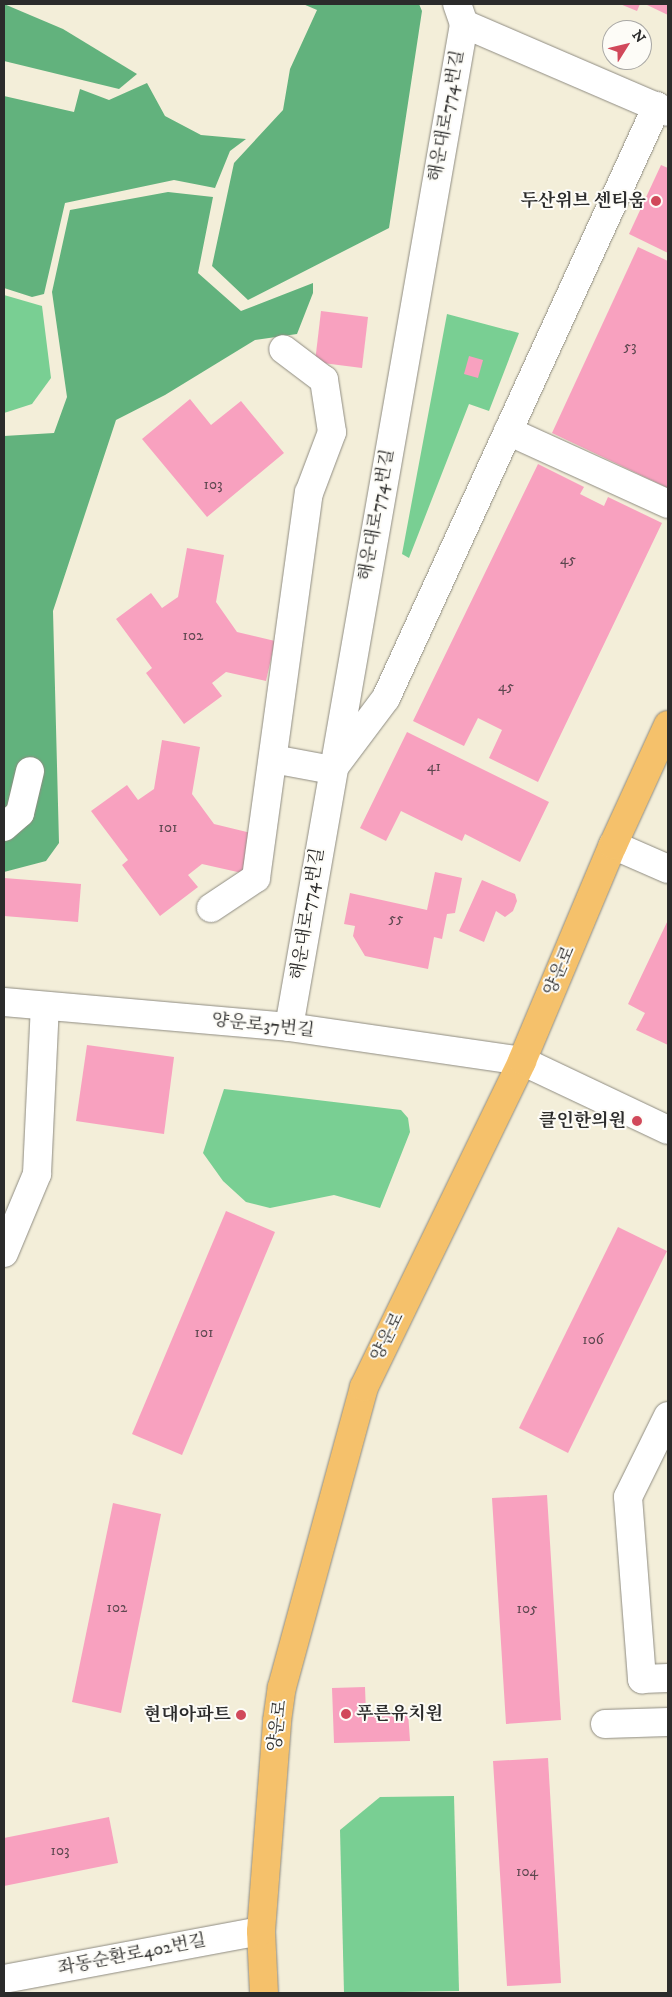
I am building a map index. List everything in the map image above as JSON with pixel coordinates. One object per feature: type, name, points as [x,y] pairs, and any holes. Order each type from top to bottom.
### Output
[{"type":"main road","name":"양운로","points":[[264,1993],[261,1931],[276,1721],[282,1687],[364,1387],[522,1061],[613,845],[668,725]]},
{"type":"street","points":[[273,760],[332,770],[386,698],[508,431],[662,109],[460,14]]},
{"type":"street","name":"해운대로774번길","points":[[289,1027],[460,14]]},
{"type":"street","points":[[211,908],[256,878],[309,493],[332,432],[324,380],[283,349]]},
{"type":"street","points":[[508,431],[668,504]]},
{"type":"street","points":[[4,827],[20,812],[30,771]]},
{"type":"street","points":[[613,845],[668,869]]},
{"type":"street","name":"양운로37번길","points":[[4,1002],[289,1027],[522,1061],[668,1130]]},
{"type":"street","points":[[4,1253],[36,1174],[45,1006]]},
{"type":"street","points":[[668,1416],[628,1497],[642,1679],[668,1678]]},
{"type":"street","points":[[606,1724],[668,1722]]},
{"type":"street","name":"좌동순환로402번길","points":[[4,1979],[261,1931]]},
{"type":"green space","points":[[4,4],[63,29],[137,74],[119,89],[4,61]]},
{"type":"green space","points":[[303,4],[419,4],[422,11],[389,228],[248,300],[212,266],[234,163],[283,110],[290,69],[317,10]]},
{"type":"green space","points":[[147,83],[165,116],[201,135],[246,139],[230,151],[215,188],[174,180],[65,203],[44,294],[32,297],[4,288],[4,96],[74,112],[80,89],[109,100]]},
{"type":"green space","points":[[168,192],[213,197],[198,273],[241,311],[313,283],[313,293],[297,334],[255,340],[165,395],[116,420],[53,611],[59,843],[46,861],[4,872],[4,436],[54,433],[67,397],[52,292],[70,210]]},
{"type":"green space","points":[[4,295],[42,306],[51,378],[32,404],[4,413]]},
{"type":"green space","points":[[447,314],[519,333],[489,411],[469,404],[409,558],[402,554]]},
{"type":"green space","points":[[224,1089],[401,1110],[408,1118],[410,1132],[380,1208],[334,1195],[270,1208],[246,1202],[223,1181],[203,1153]]},
{"type":"green space","points":[[454,1796],[459,1991],[344,1993],[340,1830],[380,1797]]},
{"type":"building","points":[[620,4],[640,4],[637,11]]},
{"type":"building","points":[[645,4],[668,4],[668,15]]},
{"type":"building","name":"두산위브 센티움","points":[[661,165],[668,168],[668,253],[629,234]]},
{"type":"building","points":[[638,247],[668,261],[668,488],[552,433]]},
{"type":"building","points":[[321,311],[368,317],[362,368],[315,362]]},
{"type":"building","points":[[469,356],[483,360],[478,378],[464,374]]},
{"type":"building","points":[[190,399],[211,425],[241,401],[284,453],[207,517],[142,439]]},
{"type":"building","points":[[538,464],[584,487],[580,494],[604,506],[608,497],[662,523],[538,782],[489,758],[502,730],[478,718],[464,746],[413,721]]},
{"type":"building","points":[[187,548],[224,555],[216,602],[237,632],[275,641],[266,681],[226,672],[212,683],[222,696],[184,724],[146,673],[152,668],[116,619],[151,593],[162,608],[178,597]]},
{"type":"building","points":[[407,732],[549,802],[520,862],[465,834],[462,841],[401,811],[386,841],[360,828]]},
{"type":"building","points":[[162,740],[200,747],[192,794],[214,824],[251,833],[242,873],[202,864],[188,875],[198,887],[160,916],[122,865],[128,860],[91,811],[127,785],[138,800],[154,789]]},
{"type":"building","points":[[435,872],[462,878],[455,913],[447,914],[442,939],[434,937],[428,969],[365,956],[353,936],[355,926],[344,924],[350,893],[427,910]]},
{"type":"building","points":[[4,878],[81,884],[78,922],[4,916]]},
{"type":"building","points":[[482,880],[515,894],[517,901],[513,911],[505,917],[496,911],[484,942],[459,931]]},
{"type":"building","points":[[668,920],[668,1045],[636,1030],[645,1013],[628,1004]]},
{"type":"building","points":[[87,1045],[174,1057],[164,1134],[76,1121]]},
{"type":"building","points":[[226,1211],[275,1232],[182,1455],[132,1434]]},
{"type":"building","points":[[618,1227],[667,1251],[568,1453],[519,1428]]},
{"type":"building","points":[[547,1495],[561,1720],[506,1724],[492,1498]]},
{"type":"building","points":[[113,1503],[161,1514],[121,1713],[72,1702]]},
{"type":"building","points":[[365,1687],[366,1713],[408,1712],[410,1741],[334,1743],[332,1688]]},
{"type":"building","points":[[548,1758],[561,1983],[507,1986],[493,1761]]},
{"type":"building","points":[[109,1817],[118,1863],[4,1886],[4,1838]]},
{"type":"place","name":"두산위브 센티움","points":[[656,201]]},
{"type":"place","name":"클인한의원","points":[[637,1121]]},
{"type":"place","name":"푸른유치원","points":[[346,1714]]},
{"type":"place","name":"현대아파트","points":[[241,1715]]}]
